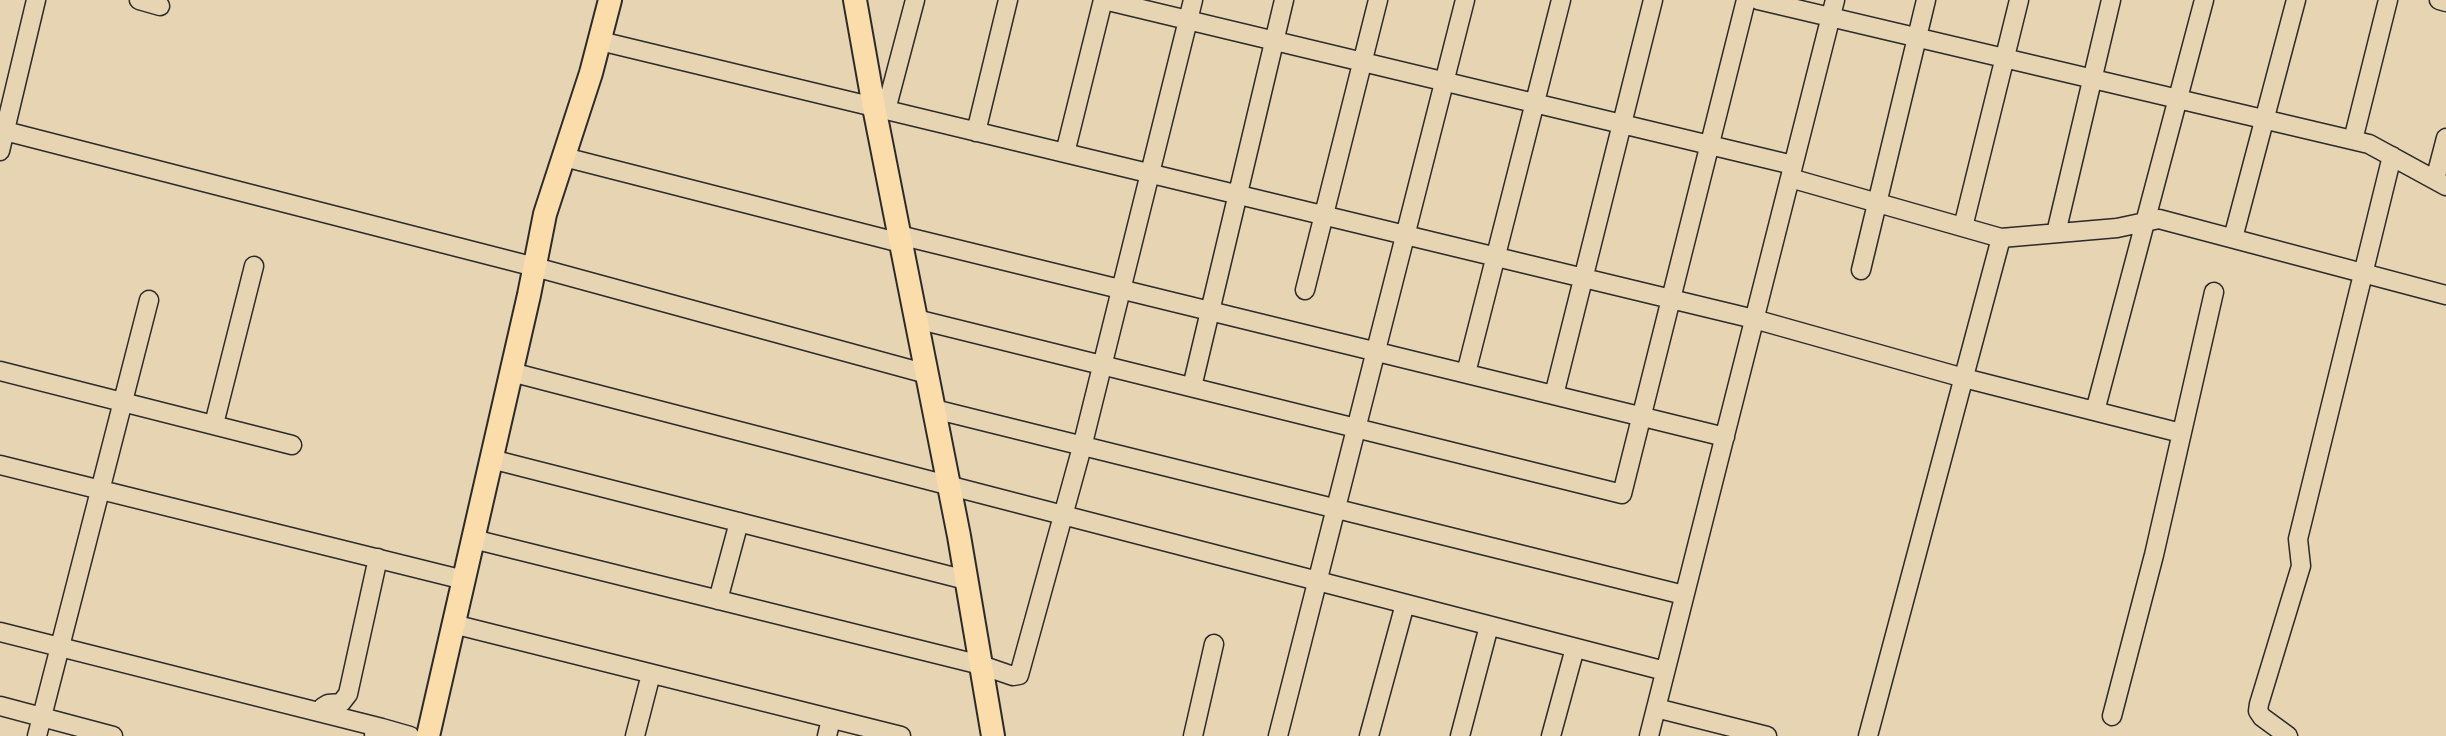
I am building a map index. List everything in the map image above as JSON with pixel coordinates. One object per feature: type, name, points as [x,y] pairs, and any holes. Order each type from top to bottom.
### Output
[{"type":"main road","points":[[428,736],[535,267],[545,214],[600,40],[610,0]]},
{"type":"main road","points":[[855,0],[880,108],[900,239],[949,486],[993,736]]},
{"type":"street","points":[[0,151],[36,0]]},
{"type":"street","points":[[139,0],[160,6]]},
{"type":"street","points":[[880,108],[914,0]]},
{"type":"street","points":[[976,132],[1008,0]]},
{"type":"street","points":[[1065,153],[1104,0],[1710,145],[1792,171],[1878,203],[2001,238],[2117,228],[2159,219],[2446,295]]},
{"type":"street","points":[[473,539],[981,666],[1013,676],[1020,675],[1082,447],[1193,0]]},
{"type":"street","points":[[1192,387],[1284,0]]},
{"type":"street","points":[[1305,290],[1361,61],[1378,0]]},
{"type":"street","points":[[1278,736],[1465,0]]},
{"type":"street","points":[[1466,373],[1562,0]]},
{"type":"street","points":[[1554,395],[1653,0]]},
{"type":"street","points":[[916,319],[1622,494],[1746,0]]},
{"type":"street","points":[[1758,0],[1916,39],[2369,144],[2440,183],[2446,138]]},
{"type":"street","points":[[1649,736],[1835,0]]},
{"type":"street","points":[[1861,270],[1926,0]]},
{"type":"street","points":[[1963,227],[2019,0]]},
{"type":"street","points":[[2056,233],[2111,0]]},
{"type":"street","points":[[2095,411],[2147,221],[2204,0]]},
{"type":"street","points":[[2234,238],[2296,0]]},
{"type":"street","points":[[2353,140],[2388,0]]},
{"type":"street","points":[[2439,0],[2446,2]]},
{"type":"street","points":[[600,40],[1754,319],[1964,378],[2181,433]]},
{"type":"street","points":[[5,131],[535,267],[926,374]]},
{"type":"street","points":[[2288,736],[2262,717],[2258,711],[2259,704],[2301,566],[2298,539],[2392,156]]},
{"type":"street","points":[[564,157],[900,239],[1121,289],[1724,437]]},
{"type":"street","points":[[1868,736],[2001,238]]},
{"type":"street","points":[[214,424],[254,266]]},
{"type":"street","points":[[2112,716],[2154,555],[2214,292]]},
{"type":"street","points":[[37,736],[149,300]]},
{"type":"street","points":[[0,371],[123,400],[292,444]]},
{"type":"street","points":[[511,372],[1665,671]]},
{"type":"street","points":[[934,409],[1684,595]]},
{"type":"street","points":[[491,459],[966,580]]},
{"type":"street","points":[[0,464],[464,580]]},
{"type":"street","points":[[718,600],[739,522]]},
{"type":"street","points":[[321,712],[323,707],[328,704],[341,704],[348,694],[378,558]]},
{"type":"street","points":[[1369,736],[1405,604]]},
{"type":"street","points":[[453,624],[901,736]]},
{"type":"street","points":[[1460,736],[1489,626]]},
{"type":"street","points":[[0,632],[321,712],[381,732],[410,736]]},
{"type":"street","points":[[1193,736],[1214,644]]},
{"type":"street","points":[[1551,736],[1575,648]]},
{"type":"street","points":[[635,736],[651,674]]},
{"type":"street","points":[[0,706],[113,736]]},
{"type":"street","points":[[1656,708],[1767,736]]},
{"type":"street","points":[[827,736],[831,719]]}]
